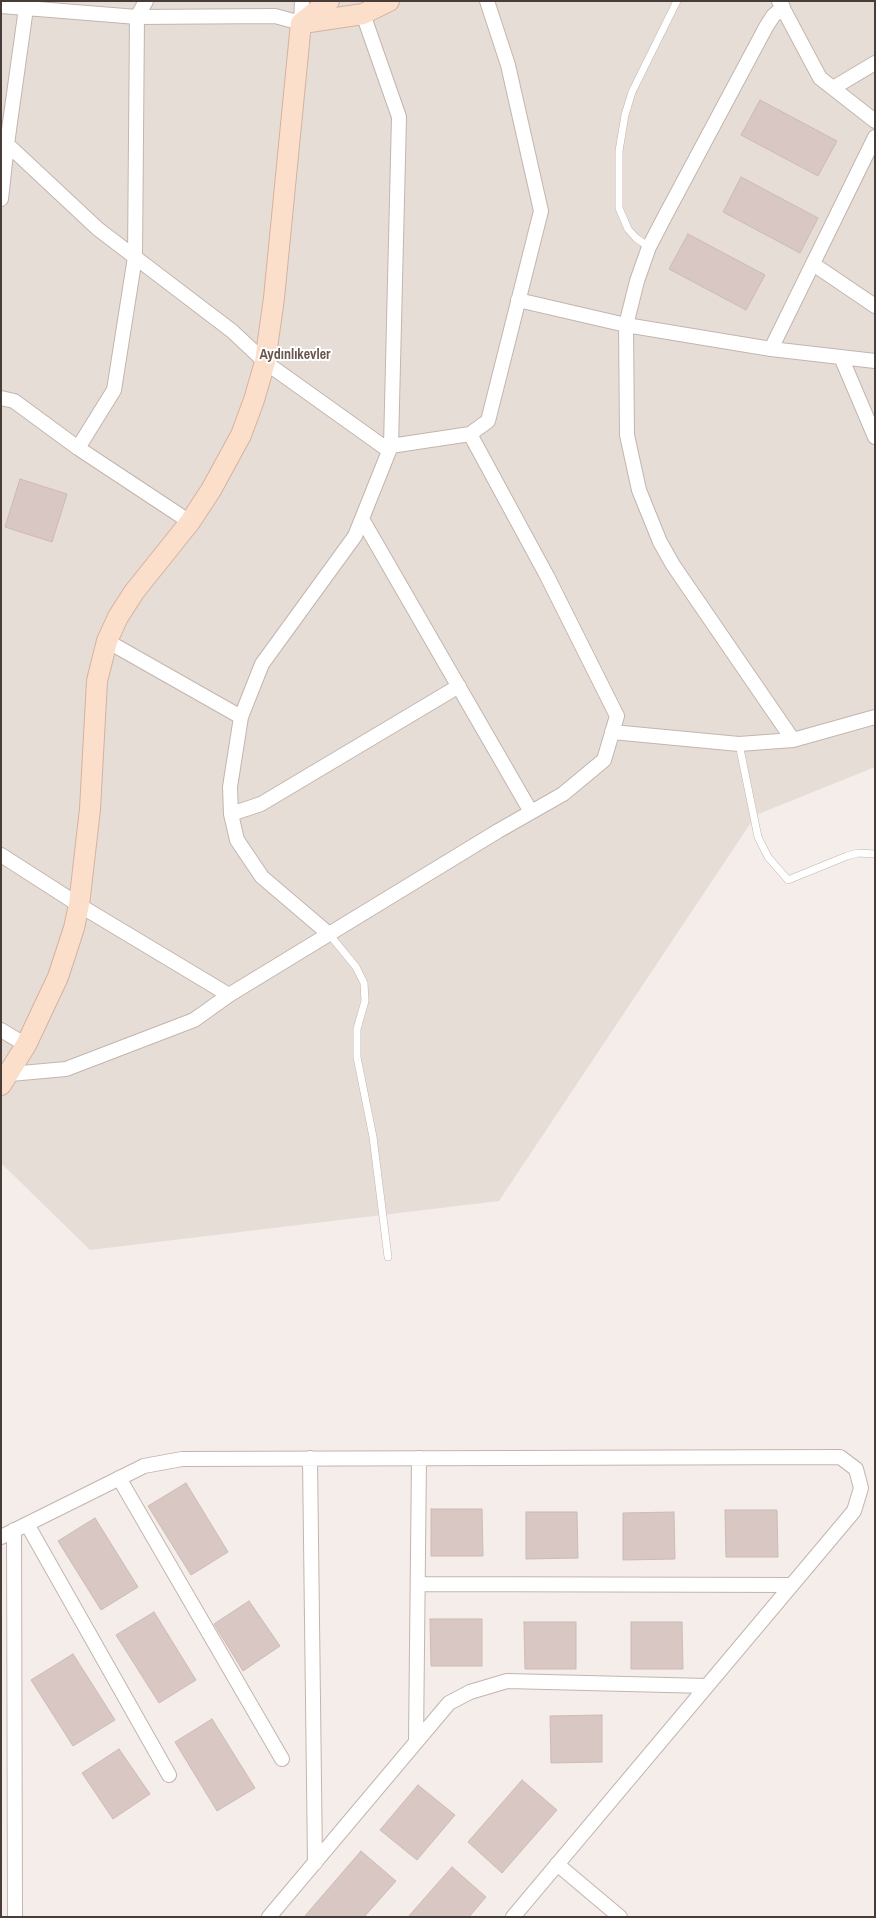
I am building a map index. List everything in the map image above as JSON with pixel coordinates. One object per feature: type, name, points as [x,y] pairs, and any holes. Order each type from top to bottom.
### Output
[{"type":"street","points":[[78,448],[114,390],[135,257],[137,17],[146,1]]},
{"type":"street","points":[[5,1080],[26,1044],[58,977],[70,943],[79,905],[90,809],[96,681],[107,641],[118,617],[134,592],[190,522],[211,490],[241,434],[254,400],[265,362],[274,298],[302,1]]},
{"type":"street","points":[[301,23],[329,1]]},
{"type":"street","points":[[1,6],[26,4],[137,17],[275,16],[301,23],[363,14],[389,1]]},
{"type":"street","points":[[4,144],[98,229],[232,330],[265,362],[384,447],[470,434],[488,421],[541,211],[508,65],[487,1]]},
{"type":"street","points":[[1,199],[4,144],[26,4]]},
{"type":"street","points":[[793,740],[687,588],[660,542],[649,517],[639,490],[627,436],[626,325],[637,281],[649,247],[770,21],[781,4],[820,78],[875,121]]},
{"type":"street","points":[[329,934],[262,877],[237,840],[231,814],[230,787],[241,717],[262,664],[355,536],[391,446],[399,117],[363,14]]},
{"type":"street","points":[[833,88],[875,63]]},
{"type":"street","points":[[771,348],[875,137]]},
{"type":"street","points":[[813,264],[875,306]]},
{"type":"street","points":[[518,300],[626,325],[771,348],[875,361]]},
{"type":"street","points":[[841,357],[875,437]]},
{"type":"street","points":[[1,398],[14,401],[78,448],[190,522]]},
{"type":"street","points":[[5,1080],[66,1069],[194,1020],[229,995],[498,831],[563,794],[604,760],[617,716],[547,576],[470,434]]},
{"type":"street","points":[[362,519],[532,812]]},
{"type":"street","points":[[107,641],[241,717]]},
{"type":"street","points":[[231,814],[261,804],[459,686]]},
{"type":"street","points":[[612,732],[739,744],[793,740],[875,717]]},
{"type":"street","points":[[1,855],[79,905],[229,995]]},
{"type":"street","points":[[1,1030],[26,1044]]},
{"type":"street","points":[[1,1537],[144,1466],[182,1459],[840,1457],[856,1469],[860,1488],[854,1511],[513,1917]]},
{"type":"street","points":[[310,1458],[314,1863]]},
{"type":"street","points":[[416,1742],[419,1458]]},
{"type":"street","points":[[119,1478],[282,1759]]},
{"type":"street","points":[[21,1527],[169,1775]]},
{"type":"street","points":[[15,1917],[21,1527]]},
{"type":"street","points":[[418,1584],[792,1585]]},
{"type":"street","points":[[269,1917],[449,1702],[470,1692],[507,1681],[707,1686]]},
{"type":"street","points":[[557,1864],[620,1917]]},
{"type":"lane","points":[[649,247],[636,238],[628,229],[619,208],[619,151],[625,115],[632,92],[677,1]]},
{"type":"lane","points":[[739,744],[758,837],[768,857],[788,880],[847,856],[858,853],[875,854]]},
{"type":"lane","points":[[329,934],[356,967],[364,983],[365,1001],[357,1029],[357,1057],[373,1137],[388,1257]]},
{"type":"shaded area","points":[[1,1],[875,1],[875,767],[756,815],[499,1201],[90,1250],[1,1163]]},
{"type":"building","points":[[760,100],[837,141],[818,176],[741,135]]},
{"type":"building","points":[[741,177],[818,218],[800,253],[723,212]]},
{"type":"building","points":[[688,234],[765,275],[746,310],[669,269]]},
{"type":"building","points":[[20,479],[67,494],[52,542],[5,527]]},
{"type":"building","points":[[186,1483],[228,1552],[191,1575],[148,1506]]},
{"type":"building","points":[[431,1509],[482,1509],[483,1556],[431,1556]]},
{"type":"building","points":[[725,1510],[777,1510],[778,1557],[726,1557]]},
{"type":"building","points":[[526,1512],[577,1512],[578,1558],[526,1559]]},
{"type":"building","points":[[674,1512],[675,1559],[623,1560],[623,1513]]},
{"type":"building","points":[[95,1518],[138,1587],[101,1610],[58,1541]]},
{"type":"building","points":[[249,1601],[280,1646],[243,1671],[214,1624]]},
{"type":"building","points":[[154,1612],[196,1680],[159,1703],[116,1635]]},
{"type":"building","points":[[430,1619],[482,1619],[482,1666],[431,1666]]},
{"type":"building","points":[[524,1622],[576,1622],[576,1669],[525,1669]]},
{"type":"building","points":[[631,1622],[682,1622],[683,1669],[631,1669]]},
{"type":"building","points":[[73,1654],[115,1720],[73,1746],[31,1680]]},
{"type":"building","points":[[602,1715],[602,1762],[551,1763],[550,1716]]},
{"type":"building","points":[[212,1719],[255,1788],[217,1811],[175,1742]]},
{"type":"building","points":[[119,1749],[150,1794],[113,1819],[82,1773]]},
{"type":"building","points":[[522,1780],[557,1810],[502,1873],[468,1842]]},
{"type":"building","points":[[418,1785],[455,1815],[417,1860],[380,1830]]},
{"type":"building","points":[[361,1851],[396,1881],[364,1917],[304,1917]]},
{"type":"building","points":[[452,1867],[486,1897],[469,1917],[408,1917]]},
{"type":"district","name":"Aydınlıkevler","points":[[295,355]]}]
